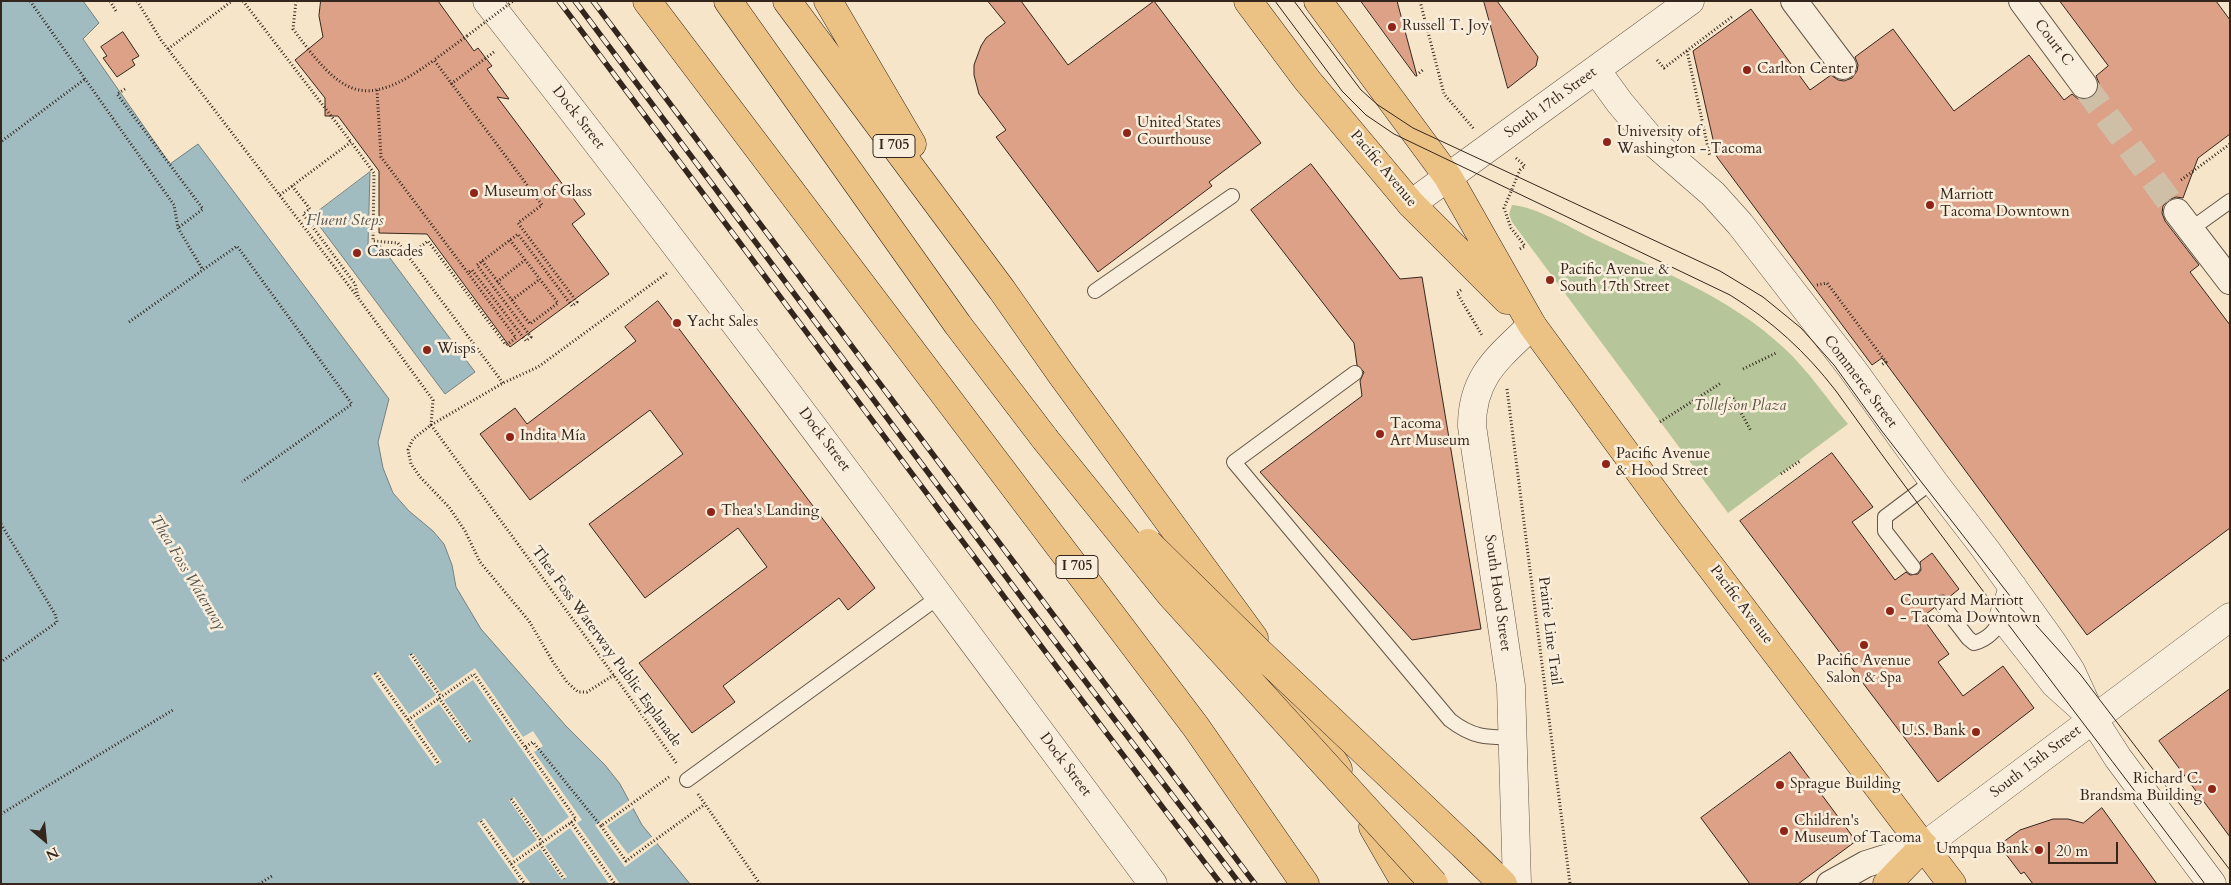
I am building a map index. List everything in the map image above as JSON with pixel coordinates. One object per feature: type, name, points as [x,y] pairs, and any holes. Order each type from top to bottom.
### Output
[{"type":"main road","points":[[648,1],[842,256]]},
{"type":"main road","name":"I 705","points":[[664,1],[842,256],[1196,727],[1305,884]]},
{"type":"main road","points":[[728,1],[958,325],[1045,439],[1170,594],[1434,884]]},
{"type":"main road","name":"I 705","points":[[787,1],[1002,290],[1061,374],[1256,640],[1303,711],[1406,884]]},
{"type":"main road","points":[[828,1],[915,150],[1002,290]]},
{"type":"main road","name":"Pacific Avenue","points":[[1248,1],[1307,80],[1411,204],[1532,326]]},
{"type":"main road","name":"Pacific Avenue","points":[[1318,1],[1448,177],[1532,326],[1669,512],[1952,884]]},
{"type":"main road","points":[[1045,439],[1250,643],[1503,884]]},
{"type":"main road","points":[[1887,884],[1924,846]]},
{"type":"street","name":"Dock Street","points":[[487,1],[621,171],[940,596],[1153,884]]},
{"type":"street","name":"South 17th Street","points":[[1411,204],[1690,1]]},
{"type":"street","points":[[1794,1],[1843,66]]},
{"type":"street","name":"Court C","points":[[2022,1],[2084,85]]},
{"type":"street","name":"Commerce Street","points":[[1596,70],[1620,103],[1653,142],[1712,194],[1740,224],[1861,381],[2013,587],[2071,671],[2093,719],[2118,758],[2212,884]]},
{"type":"street","points":[[2184,221],[2230,281]]},
{"type":"street","name":"South Hood Street","points":[[1517,884],[1511,686],[1472,426],[1472,411],[1474,398],[1484,374],[1532,326]]},
{"type":"street","points":[[2003,618],[2013,587]]},
{"type":"street","name":"South 15th Street","points":[[1830,884],[1866,864],[1924,846],[2230,616]]},
{"type":"street","name":"Commerce Street","points":[[2003,618],[2055,684],[2093,719]]},
{"type":"lane","points":[[1095,291],[1232,196]]},
{"type":"lane","points":[[2184,221],[2230,201]]},
{"type":"lane","points":[[1355,373],[1234,462],[1450,720],[1462,729],[1475,735],[1489,738],[1514,738]]},
{"type":"lane","points":[[1913,567],[1885,531],[1885,518],[1933,481]]},
{"type":"lane","points":[[684,774],[940,596]]},
{"type":"lane","points":[[1941,603],[1974,643],[1984,640],[1994,632],[2003,618]]},
{"type":"path","points":[[30,1],[174,205],[178,228],[203,270]]},
{"type":"path","points":[[110,1],[116,11]]},
{"type":"path","points":[[136,1],[168,49],[359,299],[433,400],[431,425]]},
{"type":"path","points":[[168,49],[232,1]]},
{"type":"path","points":[[243,1],[374,173],[373,241],[398,243],[503,384]]},
{"type":"path","points":[[296,1],[293,29],[319,64],[331,76],[354,88],[369,91],[398,84],[434,60],[513,1]]},
{"type":"path","points":[[1420,1],[1444,94],[1471,127]]},
{"type":"path","points":[[1657,60],[1664,68],[1733,16]]},
{"type":"path","points":[[451,84],[497,50]]},
{"type":"path","points":[[1687,51],[1710,158]]},
{"type":"path","points":[[434,60],[542,205],[518,223],[577,302],[572,306],[518,234],[482,261],[477,265],[531,337],[526,341],[472,270],[468,273]]},
{"type":"path","points":[[1420,73],[1424,70]]},
{"type":"path","points":[[2,141],[85,79]]},
{"type":"path","points":[[125,89],[118,94],[203,209],[178,228]]},
{"type":"path","points":[[377,90],[381,157],[516,338],[506,345],[428,241],[408,256]]},
{"type":"path","points":[[280,195],[351,142]]},
{"type":"path","points":[[2181,180],[2230,144]]},
{"type":"path","points":[[1519,250],[1525,246],[1511,228],[1504,208],[1520,170],[1524,166],[1522,163]]},
{"type":"path","points":[[292,186],[310,209],[304,214],[355,284],[359,299]]},
{"type":"path","points":[[482,261],[530,324],[558,303],[510,240]]},
{"type":"path","points":[[129,322],[237,246],[352,404],[242,482]]},
{"type":"path","points":[[498,282],[525,260]]},
{"type":"path","points":[[614,675],[586,692],[578,692],[567,682],[529,621],[480,562],[465,531],[449,507],[420,477],[411,464],[408,450],[413,439],[431,425],[503,384],[538,367],[668,272]]},
{"type":"path","points":[[512,300],[540,279]]},
{"type":"path","points":[[1807,287],[1826,283],[1886,362],[1877,368]]},
{"type":"path","points":[[1457,293],[1482,336]]},
{"type":"path","points":[[1743,369],[1776,353]]},
{"type":"path","name":"Prairie Line Trail","points":[[1506,381],[1570,884]]},
{"type":"path","points":[[1660,422],[1721,383]]},
{"type":"path","points":[[1733,398],[1752,431]]},
{"type":"path","name":"Thea Foss Waterway Public Esplanade","points":[[431,425],[614,675],[760,884]]},
{"type":"path","points":[[1781,474],[1800,461]]},
{"type":"path","points":[[1,524],[55,614],[57,622],[1,662]]},
{"type":"path","points":[[410,654],[470,742]]},
{"type":"path","points":[[375,673],[439,764]]},
{"type":"path","points":[[408,720],[474,674],[576,819],[511,864]]},
{"type":"path","points":[[1,814],[172,710]]},
{"type":"path","points":[[526,747],[533,742],[601,826],[626,861],[705,804]]},
{"type":"path","points":[[601,826],[684,774]]},
{"type":"path","points":[[512,798],[564,878]]},
{"type":"path","points":[[481,821],[525,884]]},
{"type":"path","points":[[571,822],[615,884]]},
{"type":"path","points":[[259,884],[272,876]]},
{"type":"green space","name":"Tollefson Plaza","points":[[1512,205],[1532,209],[1555,219],[1694,287],[1741,314],[1763,330],[1793,357],[1848,424],[1728,513],[1512,222],[1509,214]]},
{"type":"water","name":"Thea Foss Waterway","points":[[1,1],[83,1],[99,23],[83,39],[170,164],[198,144],[389,399],[378,442],[383,468],[393,493],[444,544],[452,565],[456,587],[481,629],[566,726],[605,765],[620,784],[642,825],[690,884],[1,884]]},
{"type":"water","name":"Fluent Steps","points":[[370,172],[368,246],[381,246],[475,372],[445,394],[312,216]]},
{"type":"pier","points":[[413,653],[441,692],[475,668],[523,737],[533,731],[543,746],[534,752],[582,820],[577,823],[620,884],[609,884],[570,828],[545,846],[567,877],[562,880],[540,849],[517,865],[531,884],[520,884],[477,823],[484,818],[513,858],[537,840],[509,800],[514,797],[542,837],[569,817],[473,680],[444,700],[472,740],[467,743],[439,704],[414,721],[442,762],[435,766],[371,676],[378,671],[409,714],[436,695],[408,656]]},
{"type":"pier","points":[[631,799],[635,807],[607,826],[628,854],[653,836],[659,842],[625,867],[595,825]]},
{"type":"building","name":"Museum of Glass","points":[[321,1],[438,1],[474,51],[478,48],[492,66],[487,69],[509,99],[497,97],[585,214],[572,224],[609,274],[510,347],[427,234],[379,233],[379,171],[338,116],[325,116],[325,98],[295,60],[323,37],[319,16]]},
{"type":"building","name":"United States Courthouse","points":[[988,1],[1021,1],[1068,65],[1154,1],[1261,143],[1209,182],[1212,186],[1098,272],[996,137],[1006,130],[979,94],[974,75],[974,65],[981,46],[986,38],[1005,23]]},
{"type":"building","name":"Russell T. Joy","points":[[1361,1],[1397,1],[1417,76],[1416,76]]},
{"type":"building","points":[[1484,1],[1497,1],[1538,57],[1536,66],[1508,88]]},
{"type":"building","points":[[2060,1],[2216,1],[2230,20],[2230,134],[2198,158],[2183,198],[2176,197],[2168,200],[2163,206],[2162,213],[2165,221],[2199,265],[2190,272],[2230,325],[2230,528],[2087,635],[1882,358],[1872,365],[1717,157],[1693,51],[1751,9],[1810,90],[1831,75],[1838,80],[1844,81],[1852,78],[1857,71],[1858,65],[1855,57],[1893,29],[1954,111],[2029,55],[2064,100],[2072,94],[2078,99],[2086,100],[2093,97],[2098,91],[2099,83],[2096,76],[2108,66]]},
{"type":"building","points":[[123,32],[139,56],[132,60],[135,65],[117,77],[103,58],[107,56],[101,47]]},
{"type":"building","name":"Tacoma Art Museum","points":[[1311,164],[1400,279],[1422,277],[1481,629],[1412,640],[1260,472],[1362,396],[1360,381],[1364,372],[1357,365],[1354,343],[1251,210]]},
{"type":"building","name":"Thea's Landing","points":[[658,301],[875,588],[848,610],[839,598],[723,686],[735,702],[692,733],[639,663],[767,567],[738,528],[645,598],[589,524],[683,454],[650,410],[530,500],[480,434],[515,408],[527,424],[636,341],[625,327]]},
{"type":"building","points":[[1832,453],[1873,507],[1852,522],[1895,580],[1906,572],[1910,575],[1918,574],[1921,570],[1920,562],[1932,553],[1959,589],[1948,598],[1944,595],[1936,596],[1933,600],[1934,608],[1922,617],[1949,654],[1938,662],[1963,696],[2003,666],[2034,708],[1938,782],[1740,521]]},
{"type":"building","name":"Richard C. Brandsma Building","points":[[2230,689],[2230,837],[2159,741]]},
{"type":"building","name":"Sprague Building","points":[[1790,752],[1856,841],[1798,884],[1750,884],[1701,818]]},
{"type":"building","points":[[2102,808],[2157,884],[2033,884],[2024,872],[2021,874],[1999,845],[2020,830],[2053,819],[2068,819],[2083,823]]},
{"type":"tunnel","points":[[2084,85],[2177,212]]},
{"type":"tram line","points":[[1275,1],[1342,91],[1366,115],[1394,134],[1730,295],[1760,315],[1800,350],[1836,391],[1973,577],[2205,884]]},
{"type":"tram line","points":[[1294,1],[1361,90],[1378,105],[1413,128],[1720,271],[1763,297],[1801,328],[1834,365],[1881,430],[2010,596],[2080,674],[2230,870]]},
{"type":"railway","points":[[559,1],[1221,884]]},
{"type":"railway","points":[[575,1],[1034,614],[1240,884]]},
{"type":"railway","points":[[593,1],[1255,884]]},
{"type":"place","name":"Russell T. Joy","points":[[1392,27]]},
{"type":"place","name":"Carlton Center","points":[[1747,70]]},
{"type":"place","name":"United States Courthouse","points":[[1127,133]]},
{"type":"place","name":"University of Washington - Tacoma","points":[[1607,142]]},
{"type":"place","name":"Museum of Glass","points":[[474,193]]},
{"type":"place","name":"Marriott Tacoma Downtown","points":[[1930,205]]},
{"type":"place","name":"Cascades","points":[[357,253]]},
{"type":"place","name":"Pacific Avenue & South 17th Street","points":[[1550,280]]},
{"type":"place","name":"Yacht Sales","points":[[677,323]]},
{"type":"place","name":"Wisps","points":[[427,350]]},
{"type":"place","name":"Tacoma Art Museum","points":[[1380,434]]},
{"type":"place","name":"Indita Mía","points":[[510,437]]},
{"type":"place","name":"Pacific Avenue & Hood Street","points":[[1606,464]]},
{"type":"place","name":"Thea's Landing","points":[[711,512]]},
{"type":"place","name":"Courtyard Marriott - Tacoma Downtown","points":[[1890,611]]},
{"type":"place","name":"Pacific Avenue Salon & Spa","points":[[1864,645]]},
{"type":"place","name":"U.S. Bank","points":[[1976,732]]},
{"type":"place","name":"Sprague Building","points":[[1780,785]]},
{"type":"place","name":"Richard C. Brandsma Building","points":[[2212,789]]},
{"type":"place","name":"Children's Museum of Tacoma","points":[[1784,831]]},
{"type":"place","name":"Umpqua Bank","points":[[2039,850]]}]
